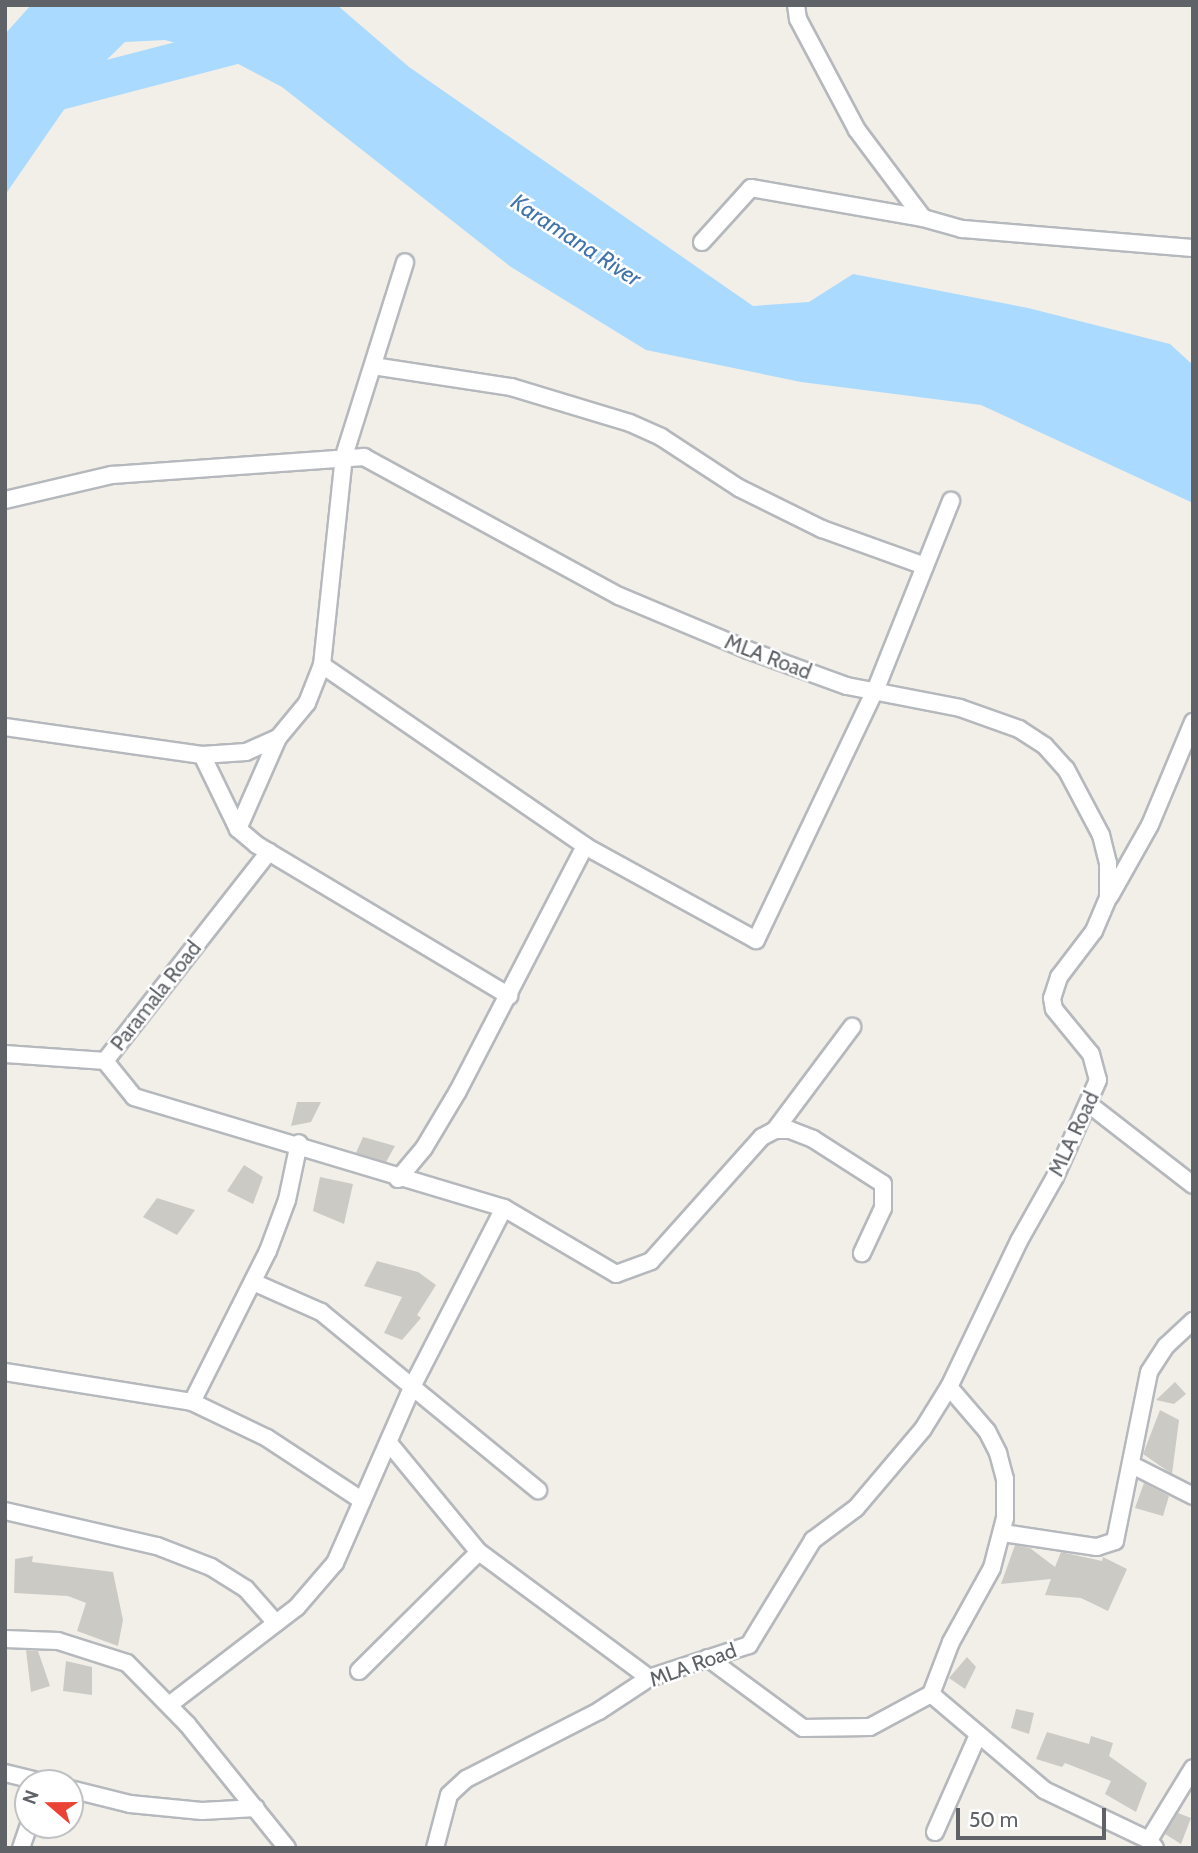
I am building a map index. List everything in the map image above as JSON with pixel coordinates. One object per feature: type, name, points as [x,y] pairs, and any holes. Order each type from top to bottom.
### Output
[{"type":"street","points":[[796,5],[798,19],[857,130],[923,218]]},
{"type":"street","points":[[702,242],[751,188],[923,218],[962,229],[1193,248]]},
{"type":"street","points":[[238,829],[278,738],[307,703],[321,665],[344,456],[405,262]]},
{"type":"street","points":[[373,366],[511,387],[630,423],[661,437],[739,488],[798,517],[925,566]]},
{"type":"street","name":"MLA Road","points":[[5,500],[112,475],[344,456],[364,457],[396,471],[619,596],[748,650],[846,686],[960,708],[1019,729],[1045,746],[1066,769],[1101,835],[1108,863],[1108,898],[1094,931],[1059,977],[1052,998],[1054,1009],[1097,1067],[1098,1080],[1090,1105],[949,1387],[922,1429],[856,1508],[813,1540],[749,1645],[649,1678],[598,1711],[466,1779],[449,1795],[435,1848]]},
{"type":"street","points":[[321,665],[585,846],[756,940],[874,691],[951,501]]},
{"type":"street","points":[[1108,898],[1186,755],[1193,722]]},
{"type":"street","points":[[5,727],[202,755],[246,752],[278,738]]},
{"type":"street","points":[[202,755],[238,829],[269,852],[509,996]]},
{"type":"street","points":[[398,1179],[424,1148],[509,996],[585,846]]},
{"type":"street","name":"Paramala Road","points":[[5,1054],[105,1061],[269,852]]},
{"type":"street","points":[[105,1061],[134,1097],[299,1143],[398,1179],[504,1208],[604,1269],[626,1274],[651,1261],[762,1137],[775,1130],[852,1027]]},
{"type":"street","points":[[1090,1105],[1193,1185]]},
{"type":"street","points":[[775,1130],[813,1139],[878,1177],[885,1200],[862,1253]]},
{"type":"street","points":[[192,1402],[253,1282],[287,1200],[299,1143]]},
{"type":"street","points":[[169,1705],[276,1623],[335,1563],[354,1527],[360,1499],[389,1443],[413,1385],[504,1208]]},
{"type":"street","points":[[253,1282],[321,1312],[538,1490]]},
{"type":"street","points":[[1003,1532],[1097,1547],[1115,1541],[1149,1372],[1166,1346],[1193,1321]]},
{"type":"street","points":[[5,1372],[192,1402],[267,1438],[360,1499]]},
{"type":"street","points":[[708,1658],[803,1728],[870,1727],[931,1694],[951,1642],[992,1568],[1003,1532],[1005,1479],[998,1453],[987,1431],[949,1387]]},
{"type":"street","points":[[389,1443],[479,1552],[649,1678]]},
{"type":"street","points":[[1132,1465],[1193,1496]]},
{"type":"street","points":[[5,1511],[157,1546],[211,1567],[246,1590],[276,1623]]},
{"type":"street","points":[[359,1671],[479,1552]]},
{"type":"street","points":[[5,1639],[58,1642],[127,1663],[169,1705],[287,1848]]},
{"type":"street","points":[[931,1694],[1044,1790],[1152,1844],[1193,1768]]},
{"type":"street","points":[[935,1832],[978,1735]]},
{"type":"street","points":[[84,1792],[166,1808],[256,1808]]},
{"type":"water","points":[[31,5],[337,5],[409,67],[753,306],[809,302],[853,274],[1028,308],[1170,344],[1193,365],[1193,503],[981,405],[801,382],[646,350],[511,267],[282,87],[225,57],[165,40],[125,42],[81,85],[5,195],[5,34]]},
{"type":"building","points":[[297,1102],[321,1102],[311,1122],[291,1126]]},
{"type":"building","points":[[363,1137],[395,1146],[386,1162],[356,1153]]},
{"type":"building","points":[[244,1165],[263,1177],[253,1204],[227,1191]]},
{"type":"building","points":[[320,1177],[353,1184],[344,1224],[313,1211]]},
{"type":"building","points":[[157,1198],[195,1210],[177,1235],[143,1217]]},
{"type":"building","points":[[377,1261],[418,1272],[436,1285],[417,1315],[421,1318],[402,1340],[384,1333],[402,1297],[364,1286]]},
{"type":"building","points":[[1175,1382],[1186,1394],[1174,1404],[1156,1400]]},
{"type":"building","points":[[1160,1410],[1179,1420],[1172,1474],[1143,1454]]},
{"type":"building","points":[[1144,1483],[1169,1496],[1163,1516],[1135,1508]]},
{"type":"building","points":[[1015,1545],[1030,1548],[1055,1567],[1061,1552],[1102,1561],[1103,1557],[1127,1569],[1108,1611],[1081,1598],[1045,1595],[1051,1579],[1001,1584]]},
{"type":"building","points":[[33,1556],[32,1562],[113,1572],[123,1620],[118,1646],[77,1631],[86,1603],[68,1596],[14,1593],[15,1559]]},
{"type":"building","points":[[26,1650],[38,1651],[50,1686],[31,1692]]},
{"type":"building","points":[[967,1657],[976,1667],[965,1689],[949,1678]]},
{"type":"building","points":[[66,1661],[92,1667],[92,1695],[63,1691]]},
{"type":"building","points":[[1016,1709],[1034,1713],[1029,1734],[1011,1728]]},
{"type":"building","points":[[1047,1732],[1089,1744],[1091,1736],[1113,1743],[1109,1756],[1147,1783],[1136,1812],[1105,1794],[1111,1781],[1065,1763],[1062,1767],[1036,1759]]},
{"type":"building","points":[[1178,1813],[1191,1818],[1181,1844],[1165,1834]]},
{"type":"waterway","name":"Karamana River","points":[[5,132],[39,96],[250,41],[257,45]]}]
